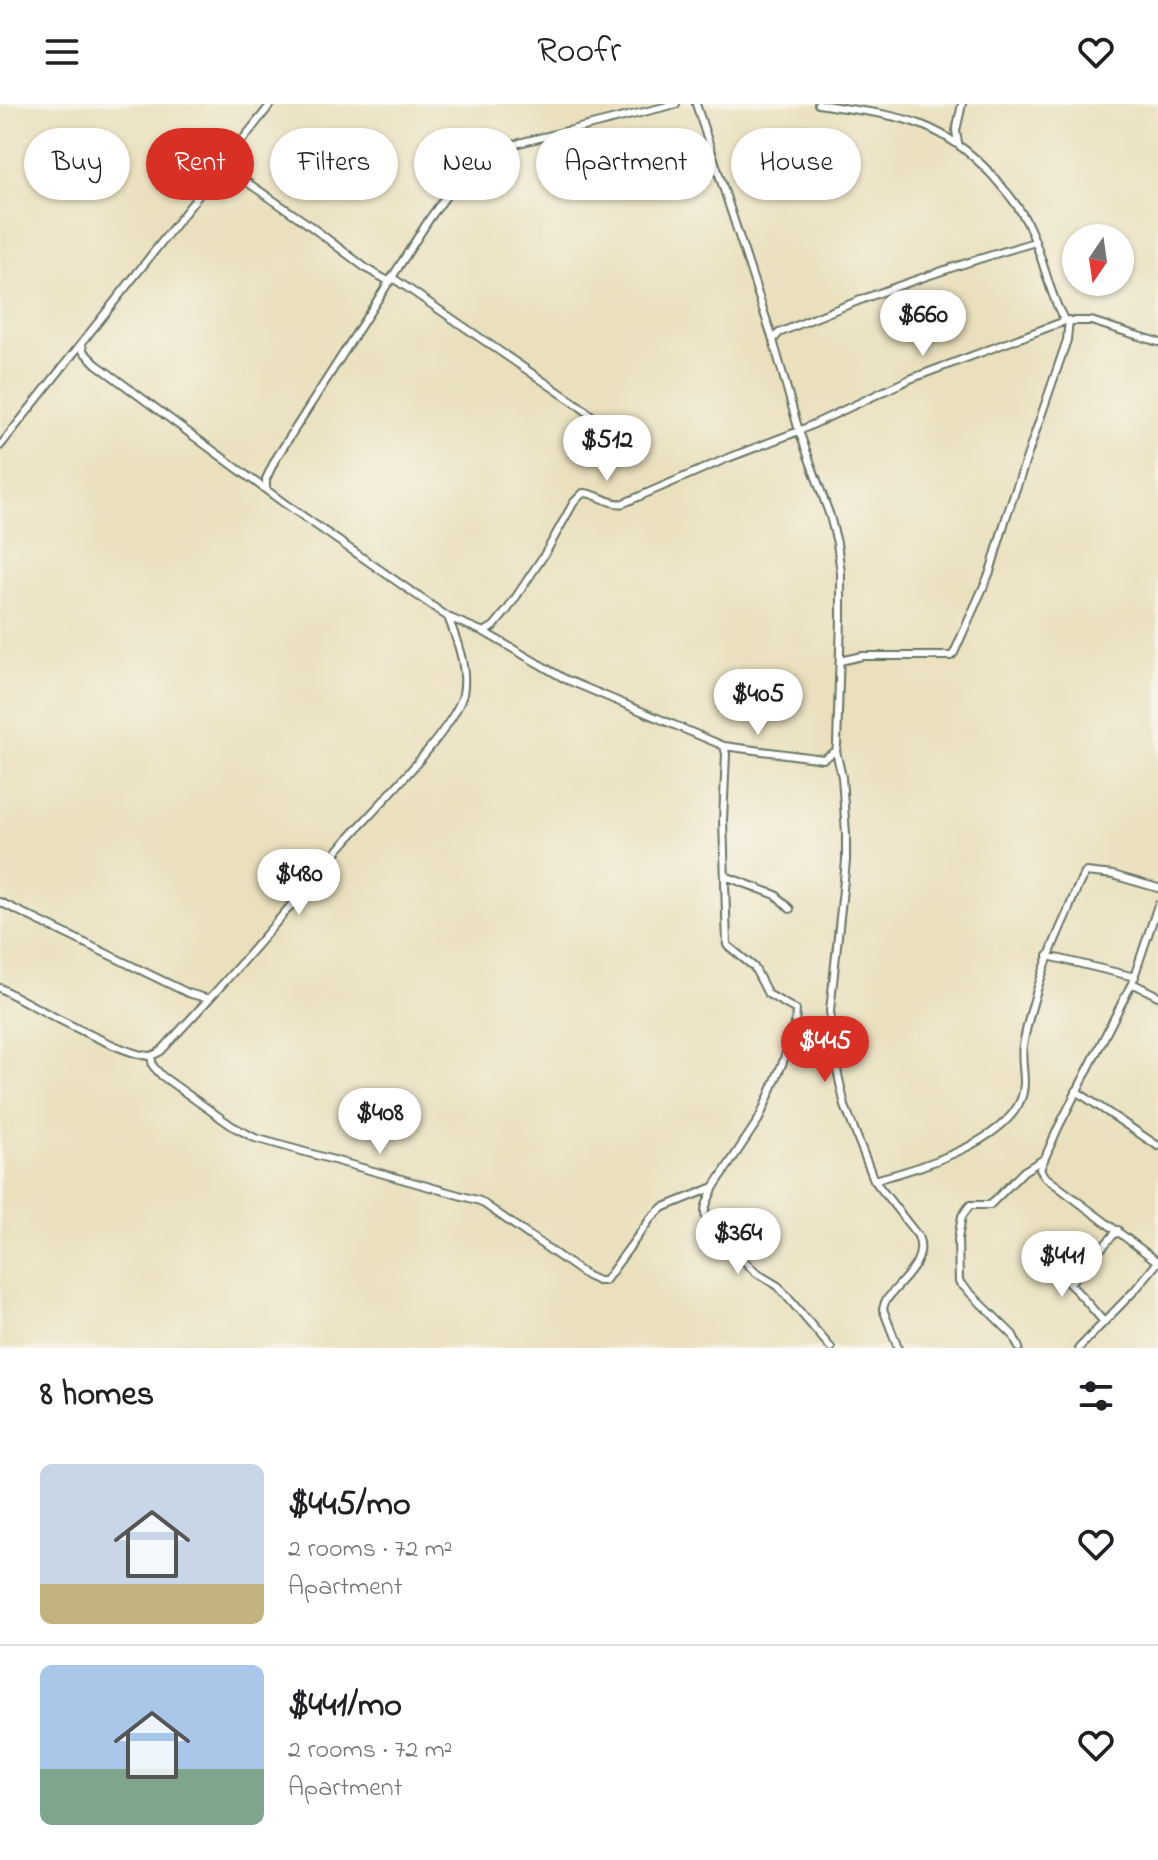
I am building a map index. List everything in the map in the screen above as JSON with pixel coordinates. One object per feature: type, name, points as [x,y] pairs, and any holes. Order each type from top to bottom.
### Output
[{"type":"street","points":[[252,128],[271,104]]},
{"type":"street","points":[[266,488],[266,479],[275,460],[430,218],[472,161],[489,152],[523,142],[676,104]]},
{"type":"street","points":[[696,104],[837,543],[841,573],[836,751],[845,809],[846,861],[830,1011],[845,1106],[874,1180],[918,1236],[922,1246],[918,1262],[885,1302],[883,1309],[898,1348]]},
{"type":"street","points":[[818,104],[911,121],[933,128],[958,143],[1010,195],[1027,223],[1053,295],[1067,321],[1064,349],[990,572],[954,653],[951,656],[862,656],[840,661]]},
{"type":"street","points":[[870,104],[874,113]]},
{"type":"street","points":[[958,143],[956,131],[962,104]]},
{"type":"street","points":[[254,187],[367,269],[392,280],[578,405],[622,439]]},
{"type":"street","points":[[0,446],[194,200]]},
{"type":"street","points":[[773,340],[779,333],[848,305],[1035,242]]},
{"type":"street","points":[[484,632],[494,626],[508,609],[546,552],[574,502],[583,493],[615,504],[624,503],[738,453],[799,431],[910,379],[1067,321],[1091,321],[1158,342]]},
{"type":"street","points":[[82,343],[83,351],[96,364],[448,617],[484,632],[565,679],[724,746],[823,759],[836,751]]},
{"type":"street","points":[[0,988],[109,1041],[151,1056],[161,1051],[421,756],[456,710],[463,695],[464,678],[457,640],[448,617]]},
{"type":"street","points":[[724,746],[727,945],[754,967],[768,994],[796,1010],[796,1017],[783,1062],[759,1119],[714,1187],[703,1216],[755,1272],[778,1286],[831,1348]]},
{"type":"street","points":[[874,1180],[912,1171],[973,1144],[993,1132],[1021,1101],[1023,1046],[1048,956],[1086,872],[1113,875],[1158,888]]},
{"type":"street","points":[[725,876],[776,895],[790,909]]},
{"type":"street","points":[[0,902],[188,993],[209,999]]},
{"type":"street","points":[[1079,1348],[1158,1262],[1044,1176],[1040,1169],[1076,1091],[1134,980],[1158,905]]},
{"type":"street","points":[[1048,956],[1134,980],[1158,996]]},
{"type":"street","points":[[151,1056],[153,1066],[162,1076],[243,1133],[480,1201],[598,1281],[605,1281],[611,1275],[651,1218],[662,1208],[714,1187]]},
{"type":"street","points":[[1076,1091],[1158,1146]]},
{"type":"street","points":[[1019,1348],[1013,1335],[959,1282],[958,1239],[962,1216],[970,1205],[990,1205],[1024,1171],[1042,1160]]},
{"type":"street","points":[[1069,1284],[1118,1230]]},
{"type":"street","points":[[1028,1263],[1049,1267],[1103,1321]]}]
